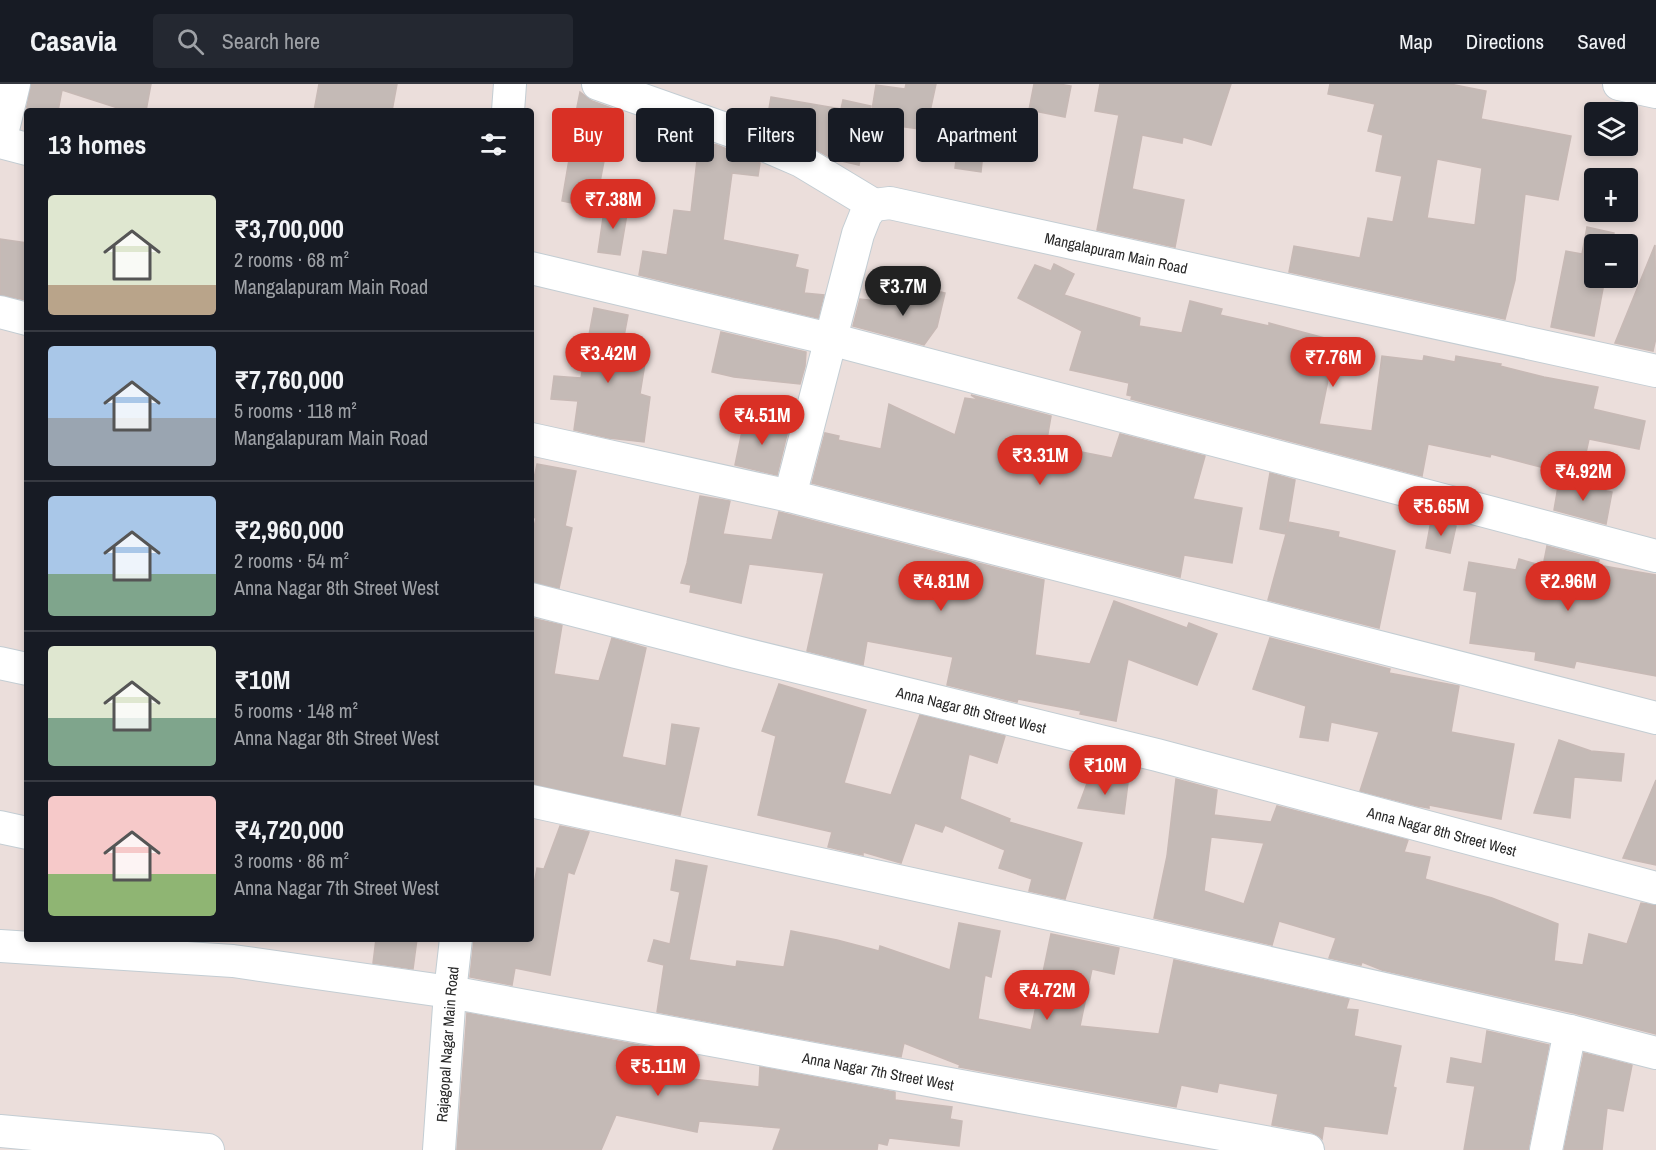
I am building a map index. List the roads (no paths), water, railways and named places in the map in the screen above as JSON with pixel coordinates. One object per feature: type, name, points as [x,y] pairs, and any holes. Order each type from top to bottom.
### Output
[{"type":"street","points":[[14,84],[0,142],[24,148]]},
{"type":"street","points":[[508,108],[510,84]]},
{"type":"street","points":[[597,84],[734,132],[801,161],[874,205],[866,214],[858,234],[790,496]]},
{"type":"street","points":[[1619,84],[1656,92]]},
{"type":"street","name":"Mangalapuram Main Road","points":[[874,205],[890,203],[1656,371]]},
{"type":"street","points":[[534,269],[830,339],[1656,556]]},
{"type":"street","points":[[0,312],[24,318]]},
{"type":"street","points":[[534,440],[790,496],[1656,718]]},
{"type":"street","name":"Anna Nagar 8th Street West","points":[[534,599],[736,652],[1157,755],[1656,888]]},
{"type":"street","points":[[0,663],[24,668]]},
{"type":"street","points":[[534,802],[1155,937],[1570,1031],[1656,1053]]},
{"type":"street","points":[[0,827],[24,832]]},
{"type":"street","name":"Rajagopal Nagar Main Road","points":[[439,1150],[456,942]]},
{"type":"street","name":"Anna Nagar 7th Street West","points":[[0,946],[55,944],[236,950],[450,992],[1308,1150]]},
{"type":"street","points":[[1546,1150],[1570,1031]]},
{"type":"street","points":[[0,1131],[208,1150]]}]
